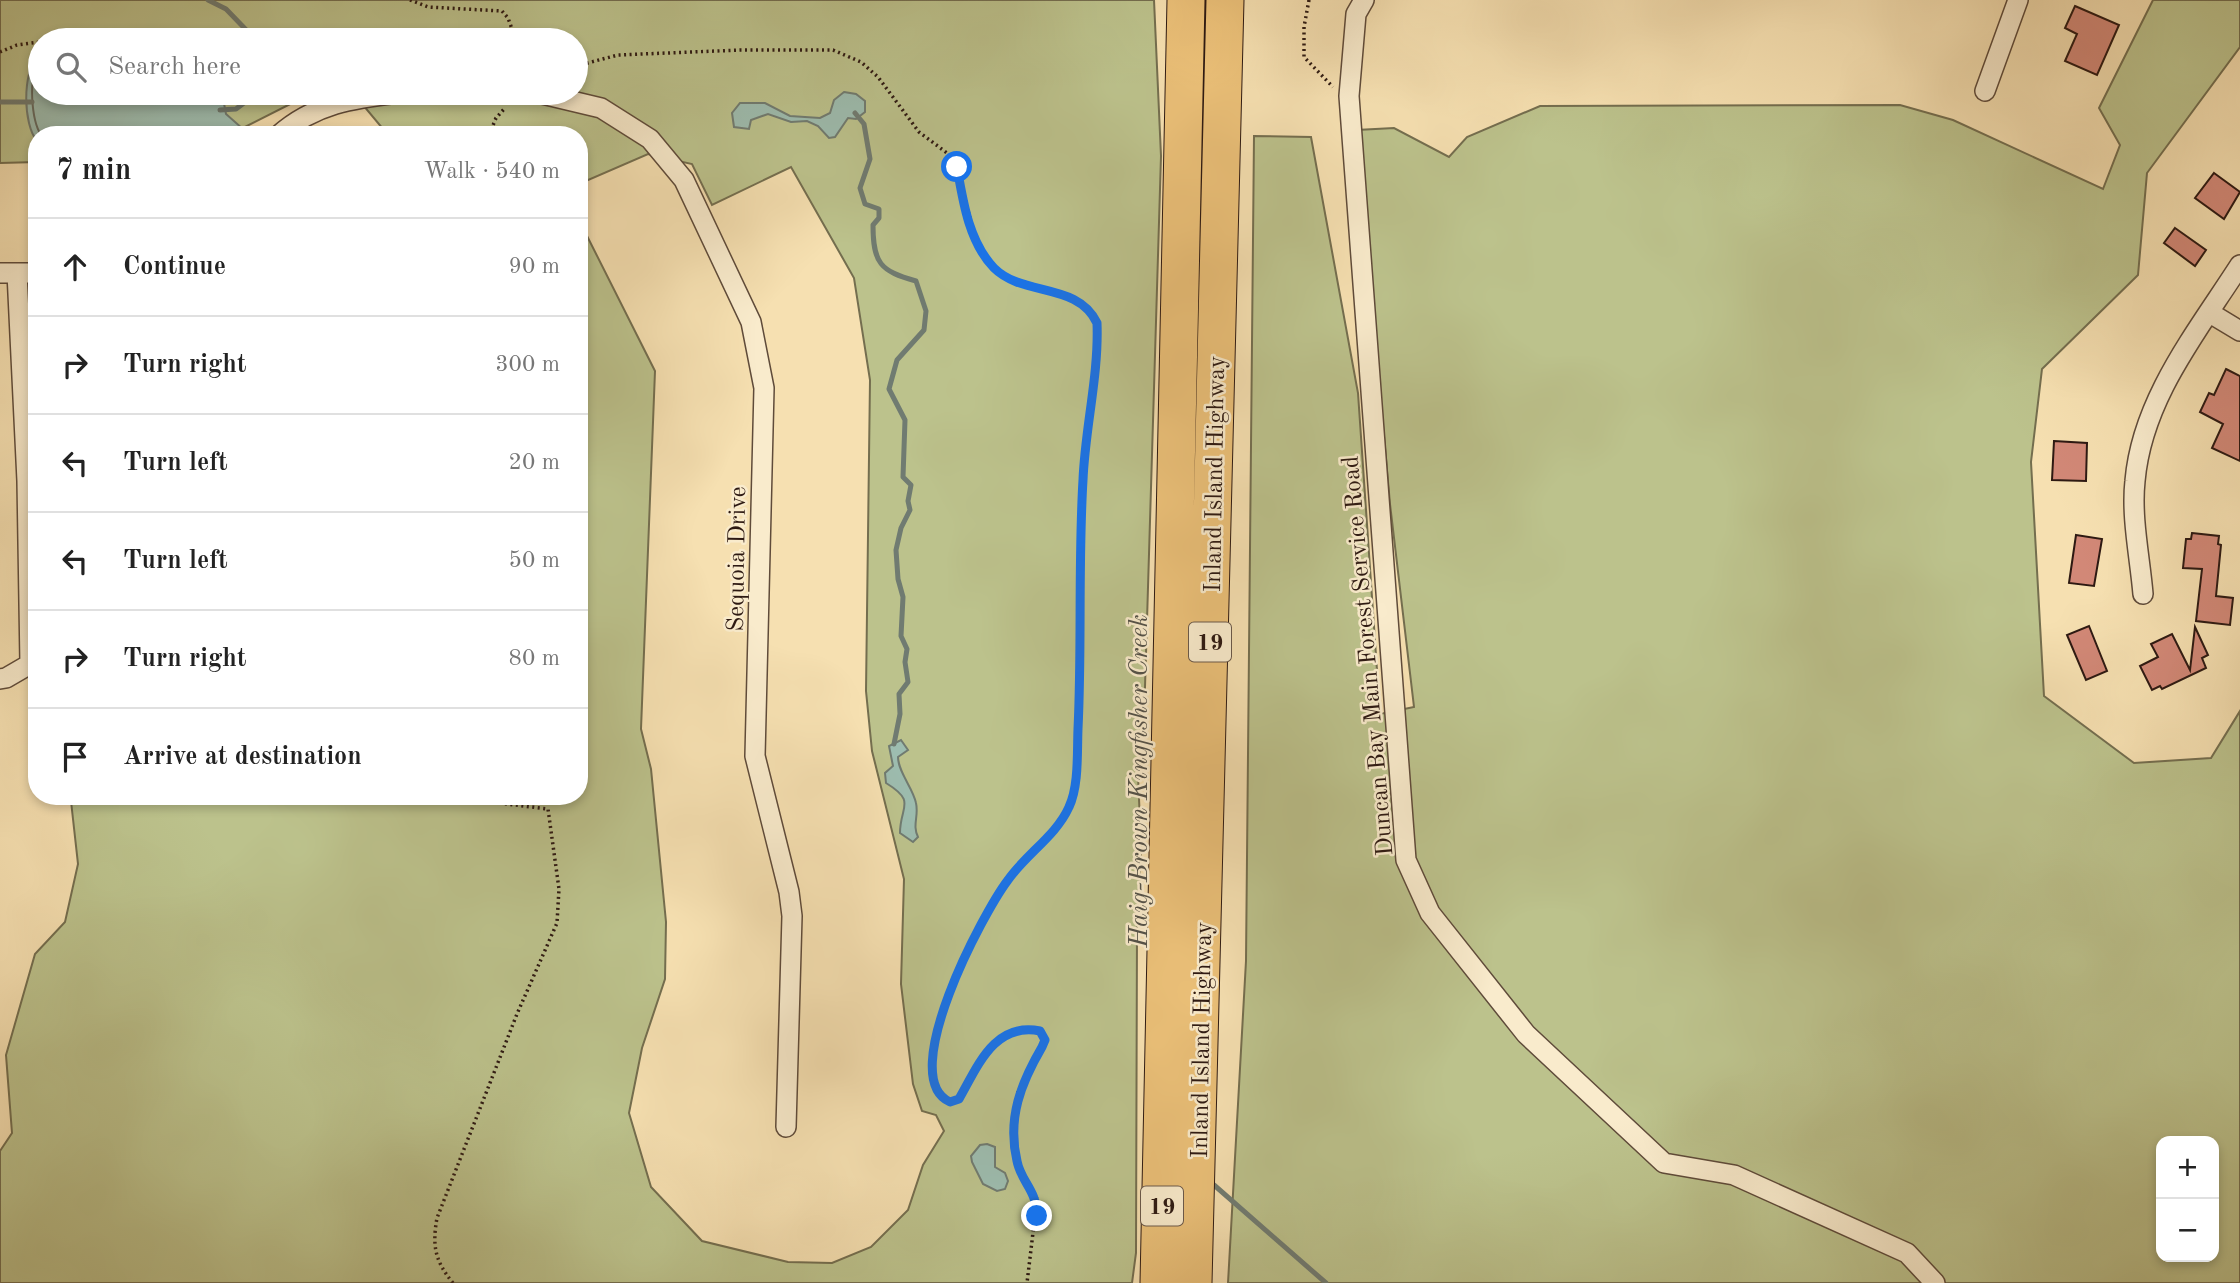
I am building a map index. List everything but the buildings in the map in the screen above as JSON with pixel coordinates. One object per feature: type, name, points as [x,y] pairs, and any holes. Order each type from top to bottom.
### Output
[{"type":"highway","name":"Inland Island Highway","points":[[1159,1283],[1186,0]]},
{"type":"highway","name":"Inland Island Highway","points":[[1193,1283],[1225,0]]},
{"type":"street","name":"Duncan Bay Main Forest Service Road","points":[[1364,0],[1356,14],[1349,102],[1406,860],[1430,913],[1526,1034],[1664,1163],[1734,1175],[1908,1253],[1935,1283]]},
{"type":"street","points":[[1985,91],[2018,0]]},
{"type":"street","points":[[290,126],[332,105]]},
{"type":"street","name":"Sequoia Drive","points":[[588,105],[601,108],[650,139],[684,180],[751,321],[764,388],[755,756],[789,892],[792,916],[786,1127]]},
{"type":"street","points":[[2143,594],[2134,484],[2141,441],[2154,403],[2240,265]]},
{"type":"street","points":[[28,273],[8,273],[28,446]]},
{"type":"street","points":[[2210,313],[2240,331]]},
{"type":"street","points":[[0,679],[28,665]]},
{"type":"path","points":[[410,0],[428,7],[502,11],[509,18],[512,28]]},
{"type":"path","points":[[1309,0],[1304,26],[1304,57],[1349,102]]},
{"type":"path","points":[[0,52],[28,44]]},
{"type":"path","points":[[588,62],[618,55],[741,50],[833,50],[861,62],[878,77],[919,132],[951,156],[957,167],[975,238],[994,268],[1006,278],[1079,301],[1091,312],[1097,323],[1083,480],[1081,666],[1076,764],[1070,805],[1059,824],[1009,877],[991,904],[945,1007],[931,1065],[933,1087],[940,1098],[950,1102],[959,1099],[983,1055],[995,1043],[1013,1032],[1027,1028],[1040,1031],[1045,1040],[1018,1092],[1015,1108],[1017,1161],[1037,1199],[1027,1283]]},
{"type":"path","points":[[493,126],[505,108]]},
{"type":"path","points":[[453,1283],[438,1264],[433,1240],[438,1219],[517,1014],[558,923],[559,889],[548,809],[515,805]]},
{"type":"green space","points":[[0,0],[1154,0],[1161,156],[1144,720],[1138,775],[1141,845],[1137,928],[1136,1253],[1132,1283],[0,1283],[0,1151],[12,1133],[6,1055],[35,954],[65,922],[78,864],[71,805],[588,805],[588,238],[655,371],[641,729],[651,769],[666,922],[665,979],[642,1048],[629,1113],[651,1187],[702,1241],[788,1262],[832,1263],[871,1247],[908,1210],[923,1165],[944,1131],[936,1115],[922,1111],[913,1084],[901,984],[904,879],[872,751],[866,691],[870,380],[854,278],[791,167],[712,205],[692,164],[648,154],[588,180],[588,126],[380,126],[363,105],[588,105],[588,28],[28,28],[28,105],[288,105],[247,126],[28,126],[28,162],[0,163]]},
{"type":"green space","points":[[2153,0],[2240,0],[2240,47],[2147,173],[2138,275],[2042,369],[2031,462],[2044,696],[2134,763],[2211,758],[2240,711],[2240,1283],[1228,1283],[1246,961],[1254,136],[1311,137],[1358,393],[1380,714],[1414,707],[1390,504],[1357,130],[1394,128],[1449,157],[1467,137],[1540,106],[1900,105],[1953,120],[2103,189],[2120,145],[2099,108]]},
{"type":"water","points":[[28,80],[28,105],[224,105],[226,114],[240,126],[30,126],[26,98]]},
{"type":"water","points":[[844,92],[856,94],[865,101],[865,112],[856,119],[848,118],[835,137],[829,138],[818,126],[807,121],[791,122],[768,114],[751,120],[749,129],[734,127],[732,113],[740,103],[765,103],[790,116],[820,118],[830,113],[834,100]]},
{"type":"water","points":[[901,740],[908,750],[898,757],[899,763],[917,808],[918,837],[913,842],[900,833],[904,800],[896,789],[886,783],[885,773],[893,766],[889,746]]},
{"type":"water","points":[[980,1145],[995,1147],[995,1167],[1005,1173],[1008,1181],[1005,1189],[997,1191],[983,1184],[972,1162],[971,1156]]},
{"type":"waterway","points":[[208,0],[226,9],[244,28]]},
{"type":"waterway","points":[[0,102],[28,102]]},
{"type":"waterway","points":[[220,110],[236,109],[241,105]]},
{"type":"waterway","points":[[855,113],[864,124],[870,159],[860,188],[865,204],[879,209],[879,218],[873,225],[877,257],[887,269],[916,281],[926,311],[924,330],[897,360],[889,389],[905,420],[903,477],[911,485],[908,501],[910,510],[901,528],[896,550],[898,579],[903,597],[901,636],[907,649],[905,662],[908,682],[899,694],[900,714],[894,744]]},
{"type":"waterway","name":"Haig-Brown Kingfisher Creek","points":[[1214,1185],[1326,1283]]},
{"type":"route","points":[[957,167],[967,216],[975,238],[994,268],[1006,278],[1079,301],[1091,312],[1097,323],[1083,480],[1081,652],[1076,764],[1070,805],[1059,824],[1009,877],[991,904],[969,948],[941,1020],[931,1065],[933,1087],[940,1098],[950,1102],[959,1099],[983,1055],[995,1043],[1013,1032],[1027,1028],[1040,1031],[1045,1040],[1018,1092],[1015,1108],[1017,1161],[1037,1199],[1037,1216]]}]
